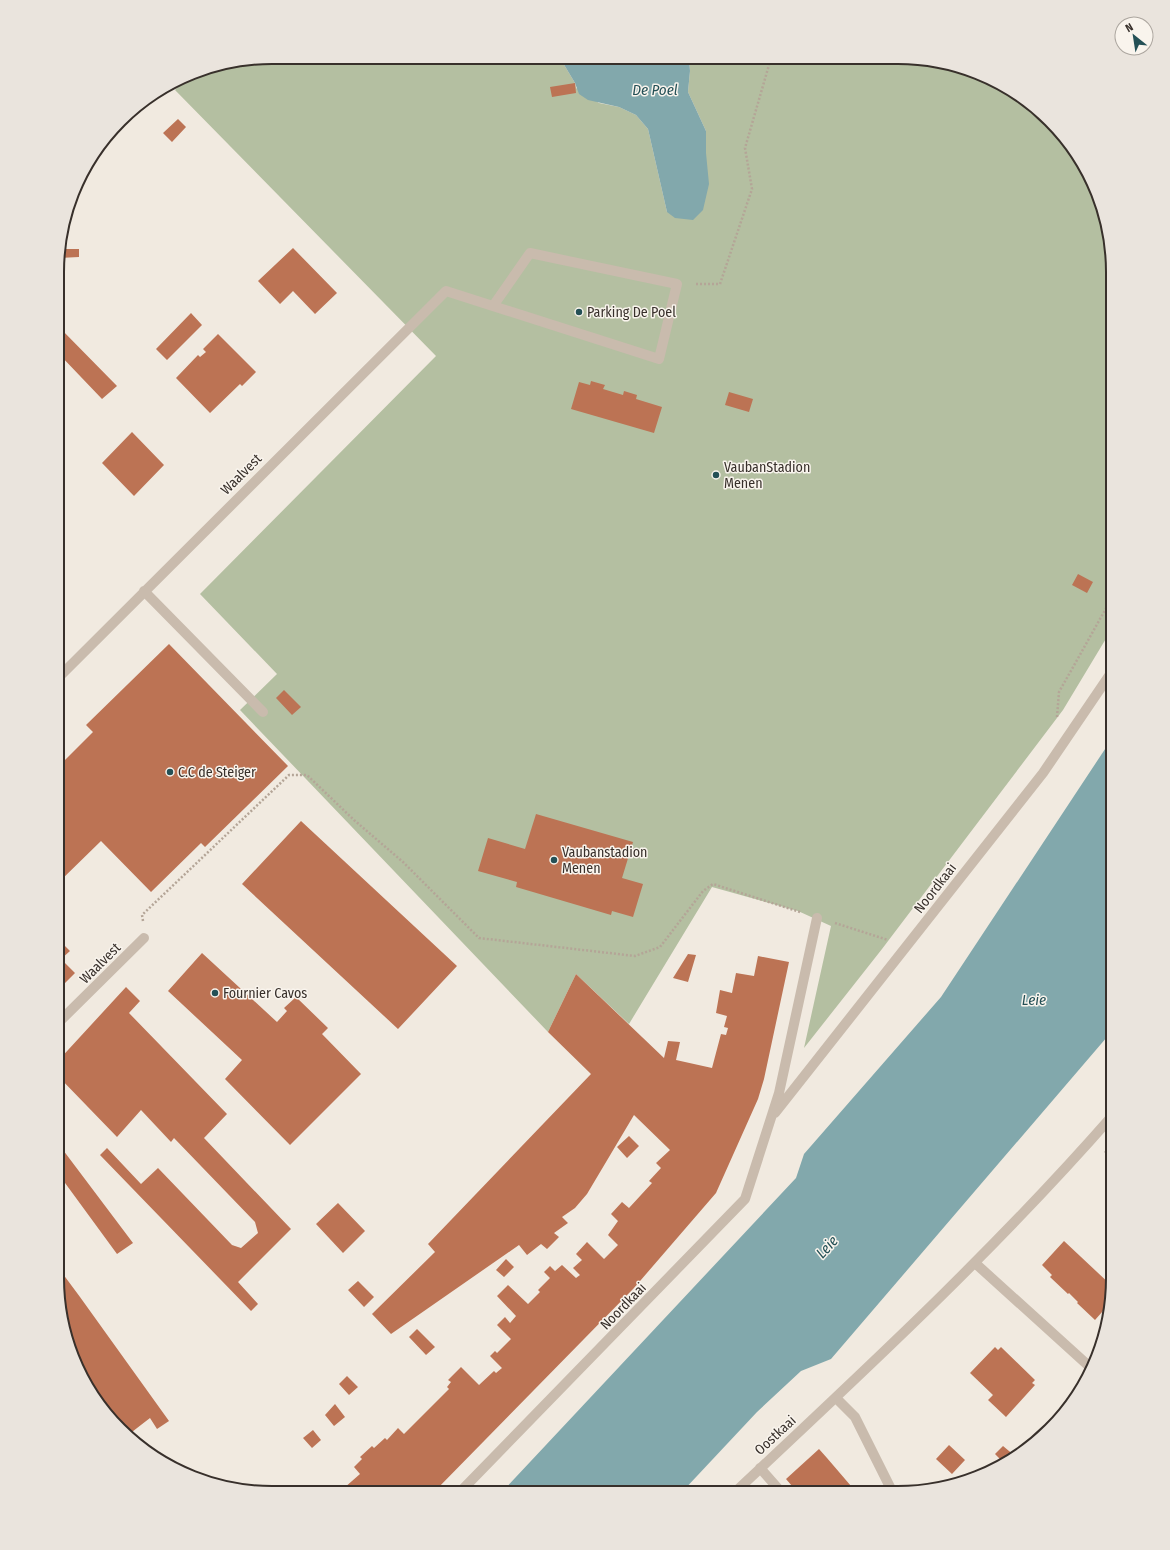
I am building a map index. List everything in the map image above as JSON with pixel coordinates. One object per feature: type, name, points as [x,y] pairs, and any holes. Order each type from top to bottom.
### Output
[{"type":"street","points":[[530,253],[677,284],[659,359],[492,306],[530,253]]},
{"type":"street","name":"Waalvest","points":[[64,672],[446,291],[492,306]]},
{"type":"street","points":[[144,591],[263,712]]},
{"type":"street","name":"Noordkaai","points":[[771,1118],[1043,773],[1106,680]]},
{"type":"street","name":"Noordkaai","points":[[466,1486],[745,1199],[779,1093],[817,918]]},
{"type":"street","name":"Waalvest","points":[[64,1018],[144,938]]},
{"type":"street","name":"Oostkaai","points":[[740,1486],[836,1398],[976,1263],[1068,1166],[1106,1123]]},
{"type":"street","points":[[976,1263],[1087,1364]]},
{"type":"street","points":[[836,1398],[854,1417],[889,1486]]},
{"type":"street","points":[[760,1468],[776,1486]]},
{"type":"path","points":[[677,284],[720,284],[752,189],[745,148],[769,64]]},
{"type":"path","points":[[1059,692],[1106,608]]},
{"type":"path","points":[[144,938],[142,915],[289,776],[307,775],[354,820],[403,862],[479,938],[635,956],[660,947],[703,891],[713,884],[907,946]]},
{"type":"green space","name":"VaubanStadion Menen","points":[[259,64],[564,64],[575,83],[576,88],[599,103],[619,107],[636,115],[648,129],[667,212],[706,153],[706,131],[688,92],[689,64],[911,64],[952,71],[990,85],[1013,99],[1045,125],[1071,157],[1085,180],[1095,205],[1102,232],[1106,259],[1106,639],[1063,710],[882,949],[804,1048],[831,926],[798,911],[712,887],[629,1024],[576,974],[548,1032],[240,710],[277,674],[200,594],[436,356],[175,90],[180,85],[205,75],[232,68]]},
{"type":"water","name":"De Poel","points":[[564,64],[689,64],[688,92],[706,131],[706,153],[709,184],[703,210],[693,220],[675,218],[667,212],[648,129],[636,115],[619,107],[588,100],[579,94],[575,83]]},
{"type":"water","name":"Leie","points":[[1106,748],[1106,1038],[831,1359],[801,1371],[757,1412],[688,1486],[508,1486],[796,1178],[804,1154],[941,997]]},
{"type":"building","points":[[575,83],[576,93],[552,97],[550,87]]},
{"type":"building","points":[[178,119],[186,127],[172,142],[163,133]]},
{"type":"building","points":[[293,248],[337,293],[315,314],[293,291],[280,304],[258,281]]},
{"type":"building","points":[[65,249],[79,249],[79,257],[64,258]]},
{"type":"building","points":[[191,313],[202,325],[167,360],[156,349]]},
{"type":"building","points":[[64,332],[117,386],[102,399],[64,359]]},
{"type":"building","points":[[218,334],[256,372],[242,386],[240,384],[210,413],[176,378],[198,355],[200,357],[206,352],[203,349]]},
{"type":"building","points":[[591,381],[605,385],[603,389],[623,395],[624,391],[637,395],[636,399],[662,407],[654,433],[571,409],[579,382],[590,385]]},
{"type":"building","points":[[729,392],[753,399],[749,412],[725,405]]},
{"type":"building","points":[[132,432],[164,465],[134,496],[102,463]]},
{"type":"building","points":[[1078,574],[1093,582],[1087,593],[1072,585]]},
{"type":"building","name":"C.C de Steiger","points":[[169,644],[288,766],[205,847],[201,843],[151,892],[101,841],[64,877],[64,761],[93,732],[86,725]]},
{"type":"building","points":[[284,690],[301,707],[292,715],[276,698]]},
{"type":"building","name":"Vaubanstadion Menen","points":[[536,814],[633,842],[622,878],[643,884],[633,917],[612,911],[611,915],[516,887],[517,882],[478,871],[488,838],[525,849]]},
{"type":"building","points":[[301,821],[457,966],[398,1029],[242,884]]},
{"type":"building","points":[[64,945],[70,951],[64,956]]},
{"type":"building","points":[[202,953],[277,1022],[287,1011],[284,1008],[296,997],[328,1028],[322,1034],[361,1074],[290,1145],[225,1079],[242,1060],[168,991]]},
{"type":"building","points":[[688,954],[696,955],[688,982],[673,978]]},
{"type":"building","points":[[758,956],[789,962],[764,1079],[758,1099],[716,1193],[634,1288],[440,1486],[346,1486],[360,1474],[354,1467],[362,1459],[360,1457],[372,1446],[374,1448],[385,1438],[387,1440],[398,1428],[404,1434],[449,1389],[447,1387],[451,1382],[448,1380],[461,1367],[479,1385],[494,1371],[496,1373],[502,1368],[490,1356],[495,1351],[497,1353],[511,1339],[497,1325],[505,1317],[510,1323],[516,1316],[497,1296],[508,1285],[528,1304],[540,1292],[538,1290],[550,1278],[544,1272],[550,1266],[555,1271],[562,1265],[576,1278],[580,1275],[573,1268],[582,1260],[576,1254],[587,1242],[604,1259],[618,1245],[608,1235],[618,1221],[611,1214],[622,1202],[629,1208],[652,1183],[649,1181],[661,1168],[656,1163],[670,1150],[634,1115],[587,1194],[575,1208],[562,1217],[568,1223],[554,1233],[559,1237],[547,1249],[541,1244],[527,1255],[519,1245],[391,1334],[372,1314],[435,1252],[428,1244],[591,1074],[548,1032],[576,974],[664,1058],[668,1041],[680,1042],[676,1060],[712,1068],[721,1034],[726,1035],[728,1028],[724,1027],[727,1016],[716,1013],[720,990],[732,993],[736,973],[754,976]]},
{"type":"building","points":[[64,962],[75,973],[64,984]]},
{"type":"building","points":[[126,987],[140,1001],[129,1013],[227,1114],[204,1138],[291,1229],[238,1282],[258,1304],[251,1311],[100,1155],[107,1148],[141,1184],[158,1168],[232,1245],[241,1248],[258,1233],[255,1222],[174,1138],[171,1142],[141,1110],[117,1137],[64,1082],[64,1054]]},
{"type":"building","points":[[629,1136],[639,1146],[627,1158],[617,1147]]},
{"type":"building","points":[[64,1151],[133,1243],[117,1254],[64,1182]]},
{"type":"building","points":[[338,1203],[365,1231],[343,1253],[316,1224]]},
{"type":"building","points":[[1064,1241],[1106,1280],[1103,1311],[1095,1320],[1069,1293],[1068,1294],[1050,1277],[1052,1275],[1042,1265]]},
{"type":"building","points":[[506,1259],[514,1267],[504,1277],[496,1270]]},
{"type":"building","points":[[64,1275],[169,1421],[157,1429],[150,1418],[132,1432],[107,1404],[92,1382],[85,1370],[71,1332],[64,1291]]},
{"type":"building","points":[[358,1281],[374,1297],[364,1307],[348,1290]]},
{"type":"building","points":[[417,1329],[435,1347],[426,1355],[409,1337]]},
{"type":"building","points":[[995,1347],[998,1350],[1001,1347],[1035,1380],[1032,1383],[1035,1385],[1006,1417],[988,1400],[993,1395],[970,1373]]},
{"type":"building","points":[[347,1376],[358,1387],[349,1395],[339,1384]]},
{"type":"building","points":[[335,1404],[345,1417],[334,1426],[325,1415]]},
{"type":"building","points":[[313,1430],[321,1440],[312,1448],[303,1438]]},
{"type":"building","points":[[949,1445],[965,1460],[952,1474],[936,1459]]},
{"type":"building","points":[[1003,1446],[1011,1452],[1000,1459],[995,1454]]},
{"type":"building","points":[[819,1449],[851,1486],[792,1486],[786,1479]]},
{"type":"place","name":"Parking De Poel","points":[[579,312]]},
{"type":"place","name":"VaubanStadion Menen","points":[[716,475]]},
{"type":"place","name":"C.C de Steiger","points":[[170,772]]},
{"type":"place","name":"Vaubanstadion Menen","points":[[554,860]]},
{"type":"place","name":"Fournier Cavos","points":[[215,993]]}]
